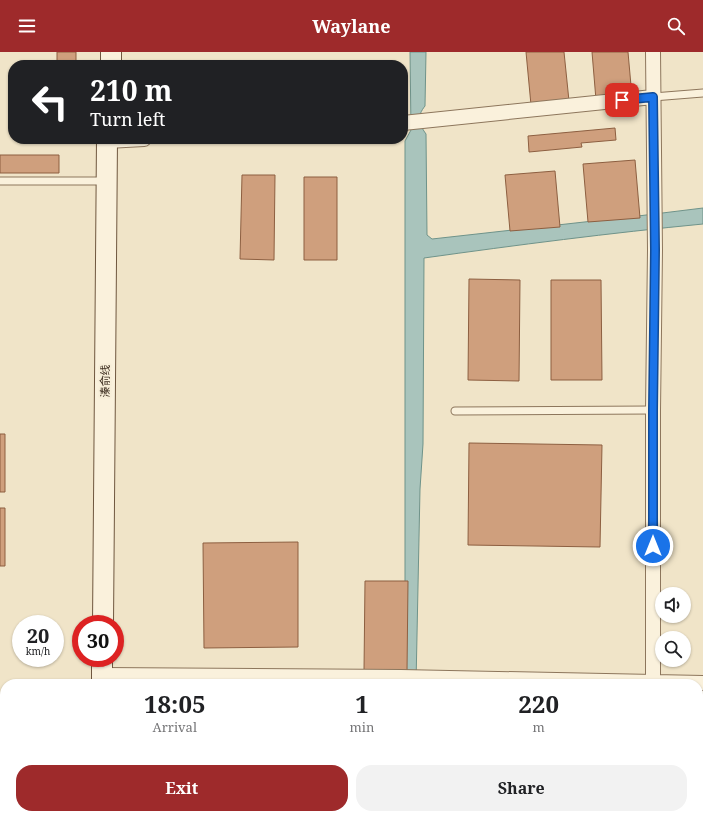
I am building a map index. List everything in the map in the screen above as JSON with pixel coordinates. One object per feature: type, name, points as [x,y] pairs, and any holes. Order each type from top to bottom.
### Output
[{"type":"main road","name":"溱俞线","points":[[103,615],[107,144]]},
{"type":"street","points":[[653,52],[655,250],[653,410],[653,679]]},
{"type":"street","points":[[408,122],[653,97]]},
{"type":"street","points":[[102,672],[485,679]]},
{"type":"lane","points":[[653,97],[703,93]]},
{"type":"lane","points":[[0,181],[106,181]]},
{"type":"lane","points":[[455,411],[653,410]]},
{"type":"water","points":[[410,52],[426,52],[425,106],[420,116],[420,123],[426,134],[427,235],[432,239],[703,208],[703,224],[633,231],[424,258],[423,444],[420,489],[416,679],[405,679],[405,144],[408,144],[408,136],[411,130]]},
{"type":"building","points":[[57,52],[76,52],[76,60],[57,60]]},
{"type":"building","points":[[526,52],[564,52],[569,101],[531,105]]},
{"type":"building","points":[[592,52],[628,52],[632,97],[596,100]]},
{"type":"building","points":[[615,128],[616,140],[581,143],[582,147],[529,152],[528,136]]},
{"type":"building","points":[[0,155],[59,155],[59,173],[0,173]]},
{"type":"building","points":[[635,160],[640,218],[588,222],[583,164]]},
{"type":"building","points":[[555,171],[560,227],[510,231],[505,175]]},
{"type":"building","points":[[242,175],[275,175],[274,260],[240,259]]},
{"type":"building","points":[[304,177],[337,177],[337,260],[304,260]]},
{"type":"building","points":[[469,279],[520,280],[519,381],[468,380]]},
{"type":"building","points":[[551,280],[601,280],[602,380],[551,380]]},
{"type":"building","points":[[0,434],[5,434],[5,492],[0,492]]},
{"type":"building","points":[[469,443],[602,445],[600,547],[468,545]]},
{"type":"building","points":[[0,508],[5,508],[5,566],[0,566]]},
{"type":"building","points":[[298,542],[298,647],[204,648],[203,543]]},
{"type":"building","points":[[365,581],[408,581],[407,671],[364,670]]},
{"type":"route","points":[[622,100],[653,97],[655,250],[653,546]]}]
